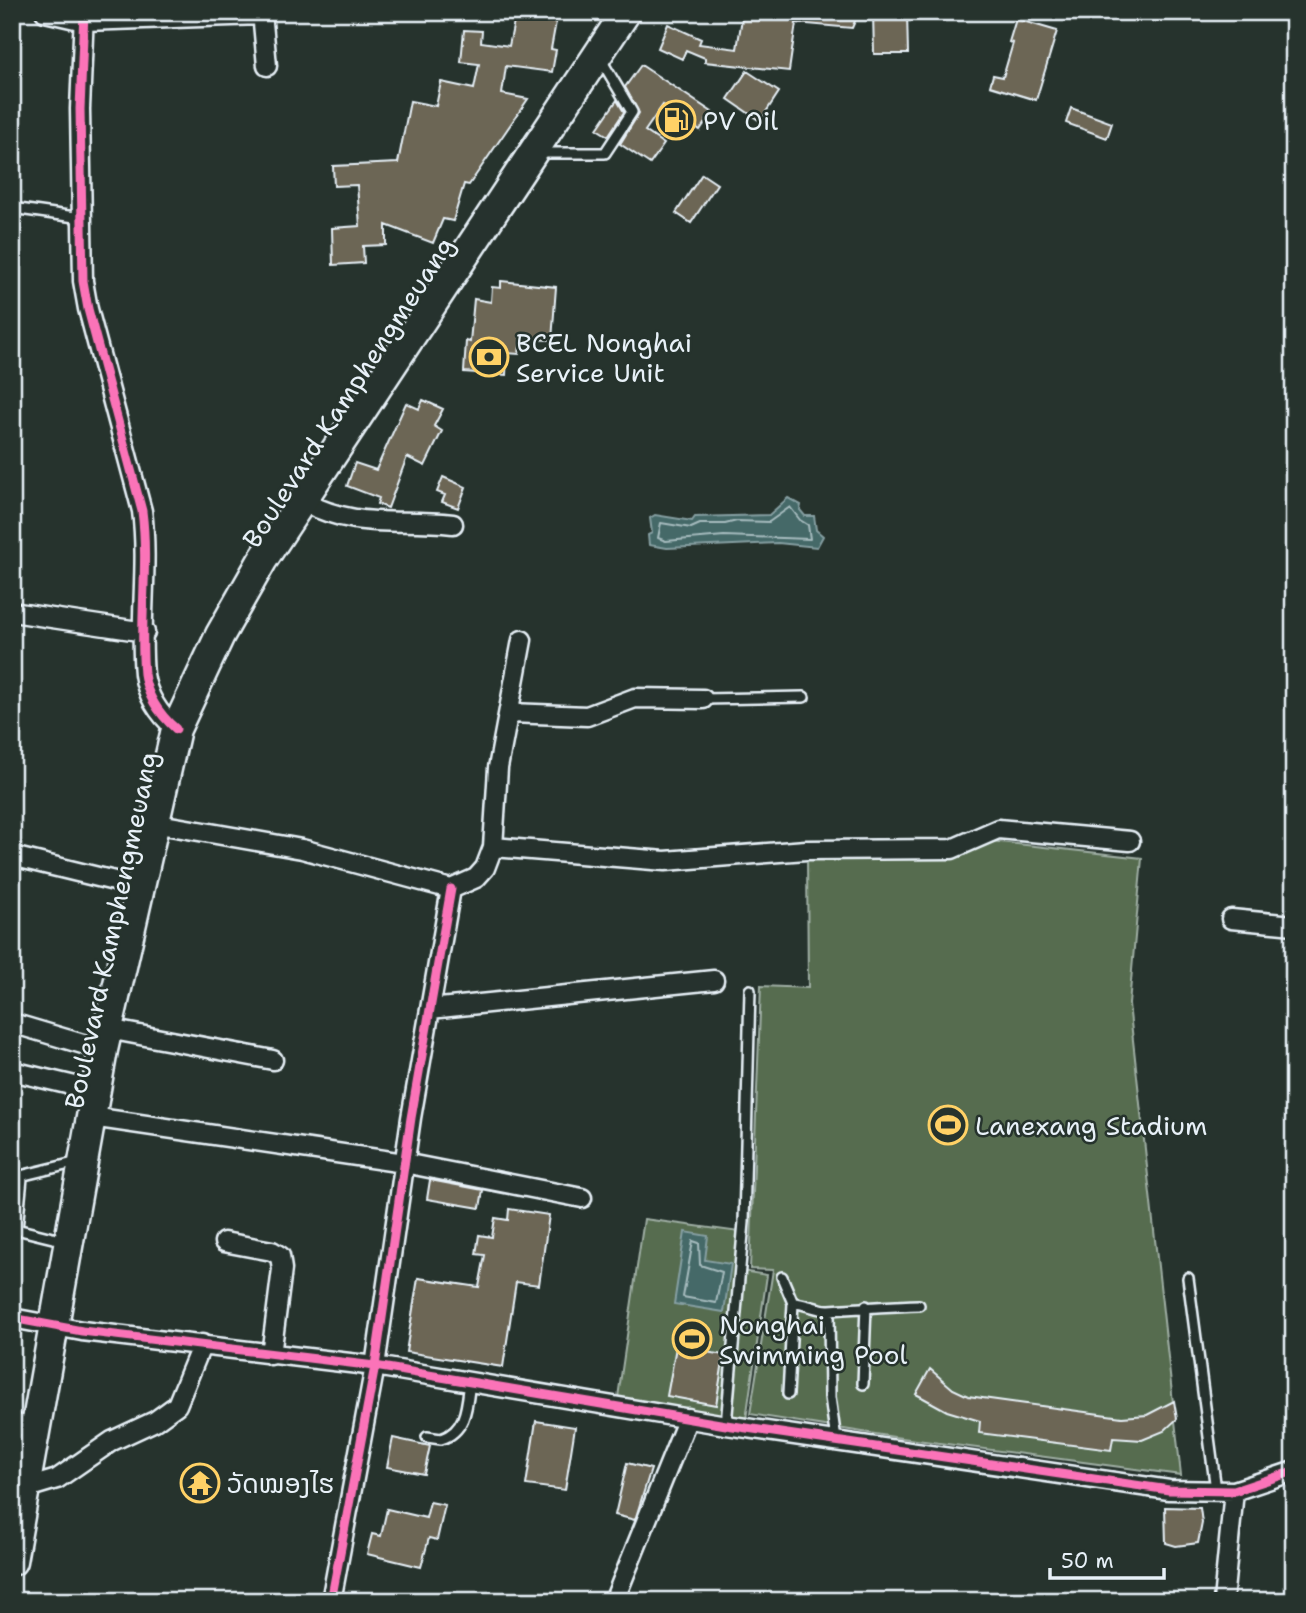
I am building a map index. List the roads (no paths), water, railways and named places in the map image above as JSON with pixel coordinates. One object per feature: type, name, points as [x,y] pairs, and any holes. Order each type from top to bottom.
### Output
[{"type":"main road","name":"Boulevard Kamphengmeuang","points":[[12,1561],[20,1505],[25,1426],[55,1327],[106,1039],[176,729],[220,635],[302,501],[625,12]]},
{"type":"street","points":[[45,12],[84,17],[262,14],[267,66]]},
{"type":"street","points":[[84,17],[80,109],[83,281],[88,310],[142,511],[146,540],[144,675],[151,698],[162,717],[176,729]]},
{"type":"street","points":[[302,501],[329,515],[349,520],[453,524]]},
{"type":"street","points":[[12,612],[145,632]]},
{"type":"street","points":[[153,823],[302,849],[451,889],[475,878],[485,868],[493,847],[498,768],[522,640]]},
{"type":"street","points":[[510,713],[587,716],[635,698],[703,699]]},
{"type":"street","points":[[493,847],[665,861],[806,850],[953,849],[998,829],[1130,841]]},
{"type":"street","points":[[12,856],[139,887]]},
{"type":"street","points":[[331,1601],[375,1366],[404,1163],[451,889]]},
{"type":"street","points":[[1231,919],[1294,925]]},
{"type":"street","points":[[430,1009],[714,980]]},
{"type":"street","points":[[12,1023],[106,1039],[272,1060]]},
{"type":"street","points":[[12,1071],[94,1104],[582,1198]]},
{"type":"street","points":[[224,1242],[272,1251],[280,1256],[282,1269],[271,1355]]},
{"type":"street","points":[[12,1318],[55,1327],[375,1366],[726,1424],[1169,1490],[1225,1491],[1294,1471]]},
{"type":"street","points":[[20,1505],[112,1441],[155,1421],[177,1405],[202,1344]]},
{"type":"street","points":[[614,1601],[688,1418]]},
{"type":"street","points":[[1223,1601],[1225,1491]]},
{"type":"lane","points":[[529,154],[605,153],[632,111],[597,54]]},
{"type":"lane","points":[[12,208],[82,218]]},
{"type":"lane","points":[[703,699],[804,697]]},
{"type":"lane","points":[[726,1424],[744,1222],[750,990]]},
{"type":"lane","points":[[70,1242],[15,1229],[17,1178],[85,1160]]},
{"type":"lane","points":[[782,1277],[793,1303],[788,1394]]},
{"type":"lane","points":[[1188,1278],[1225,1491]]},
{"type":"lane","points":[[793,1303],[806,1303],[830,1310],[919,1305]]},
{"type":"lane","points":[[863,1384],[866,1306]]},
{"type":"lane","points":[[830,1310],[830,1397],[836,1440]]},
{"type":"lane","points":[[427,1437],[441,1439],[458,1429],[466,1416],[470,1381]]},
{"type":"water","points":[[788,498],[801,505],[800,510],[805,516],[814,516],[816,530],[823,536],[817,547],[778,543],[667,548],[649,545],[648,535],[652,533],[650,518],[655,515],[692,521],[695,517],[769,515]]},
{"type":"water","points":[[685,1232],[708,1236],[705,1260],[731,1264],[724,1312],[674,1304]]},
{"type":"place","name":"PV Oil","points":[[676,120]]},
{"type":"place","name":"BCEL Nonghai Service Unit","points":[[489,357]]},
{"type":"place","name":"Lanexang Stadium","points":[[948,1125]]},
{"type":"place","name":"Nonghai Swimming Pool","points":[[692,1339]]},
{"type":"place","name":"ວັດໝອງໄຮ","points":[[200,1483]]}]
